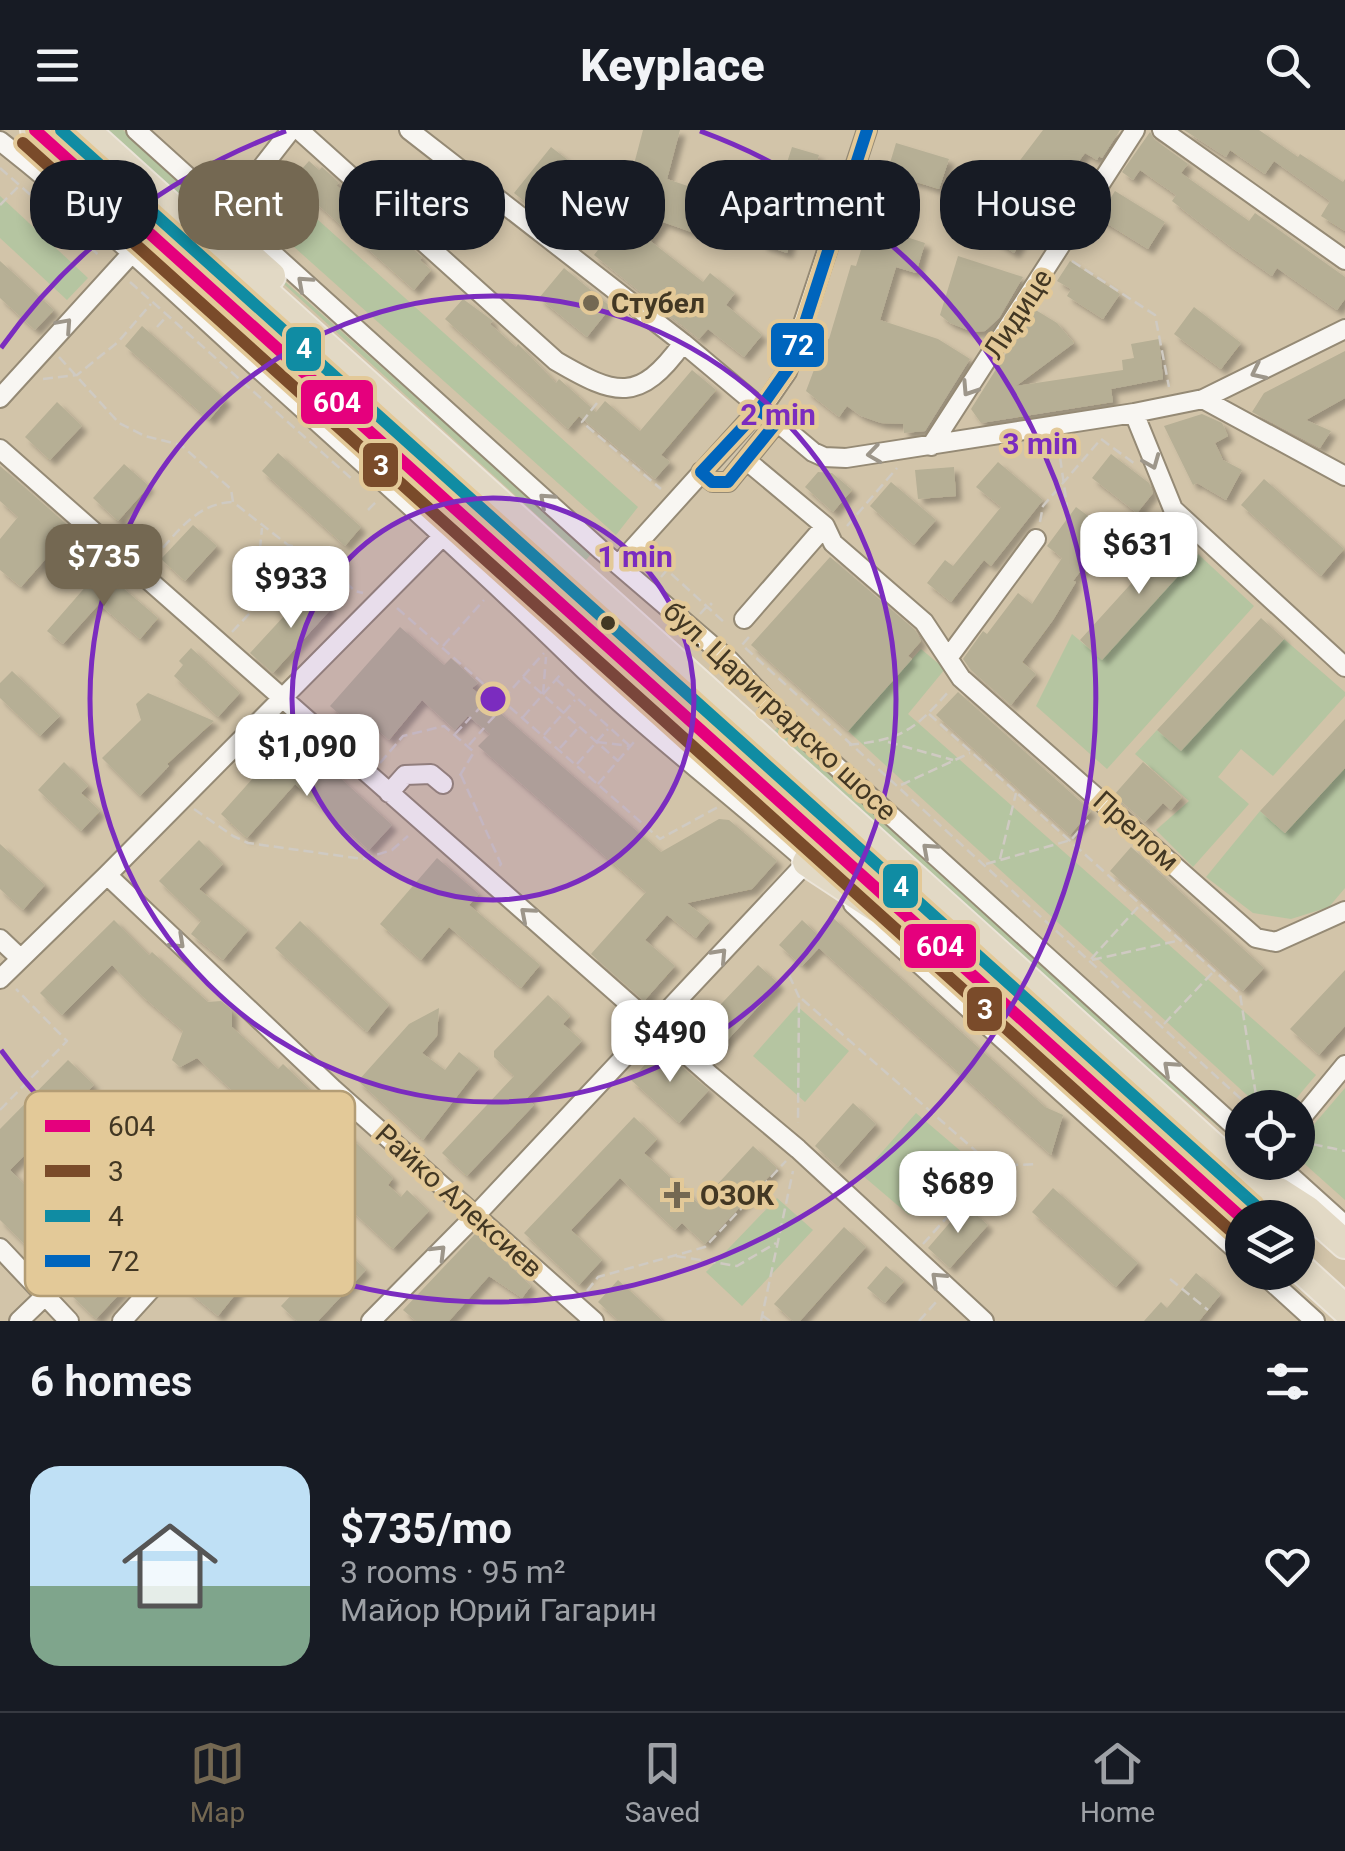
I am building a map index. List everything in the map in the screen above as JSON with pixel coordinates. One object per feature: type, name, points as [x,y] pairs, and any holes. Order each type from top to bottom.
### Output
[{"type":"highway","points":[[35,130],[1225,1202]]},
{"type":"highway","name":"бул. Цариградско шосе","points":[[86,130],[1271,1200]]},
{"type":"highway","points":[[247,250],[252,259],[328,327],[348,368]]},
{"type":"highway","points":[[807,862],[948,953]]},
{"type":"highway","points":[[1223,1156],[1307,1210],[1345,1244]]},
{"type":"highway","points":[[1315,1239],[1345,1266]]},
{"type":"highway","points":[[1315,1282],[1345,1309]]},
{"type":"street","name":"бул. Цариградско шосе","points":[[136,130],[178,168]]},
{"type":"street","points":[[270,160],[295,130],[556,361],[611,387],[632,390],[651,380],[683,343]]},
{"type":"street","points":[[408,130],[683,343],[812,452],[824,457],[846,458],[931,446],[1203,399],[1345,329]]},
{"type":"street","points":[[620,564],[776,390],[792,363],[868,130]]},
{"type":"street","name":"Лидице","points":[[931,446],[1135,130]]},
{"type":"street","points":[[1162,130],[1345,260]]},
{"type":"street","points":[[0,141],[52,181],[653,732],[807,862],[1225,1241]]},
{"type":"street","name":"бул. Цариградско шосе","points":[[269,250],[729,660],[798,731],[1225,1118]]},
{"type":"street","points":[[0,398],[132,253]]},
{"type":"street","points":[[1203,399],[1345,476]]},
{"type":"street","points":[[1134,413],[1173,509],[1345,667]]},
{"type":"street","points":[[700,472],[713,482],[728,482],[776,422]]},
{"type":"street","points":[[0,449],[798,1149],[984,1321]]},
{"type":"street","name":"Прелом","points":[[746,460],[924,622],[962,678],[1256,938],[1276,942],[1345,910]]},
{"type":"street","points":[[737,627],[829,534]]},
{"type":"street","points":[[0,978],[442,536]]},
{"type":"street","points":[[948,658],[1036,539]]},
{"type":"street","points":[[388,792],[405,776],[430,774],[443,784]]},
{"type":"street","points":[[370,1321],[807,862]]},
{"type":"street","name":"Райко Алексиев","points":[[107,875],[333,1089]]},
{"type":"street","points":[[0,938],[20,958]]},
{"type":"street","points":[[1315,1101],[1345,1065]]},
{"type":"street","name":"Райко Алексиев","points":[[355,1109],[594,1321]]},
{"type":"street","points":[[1295,1180],[1345,1225]]},
{"type":"street","points":[[0,1248],[25,1274]]},
{"type":"street","points":[[1281,1290],[1315,1321]]},
{"type":"street","points":[[19,1321],[45,1296]]},
{"type":"street","points":[[47,1296],[69,1321]]},
{"type":"street","points":[[122,1321],[145,1296]]},
{"type":"path","points":[[0,168],[363,488]]},
{"type":"path","points":[[0,205],[20,185]]},
{"type":"path","points":[[1058,252],[1155,316],[1170,395]]},
{"type":"path","points":[[14,382],[77,375],[118,342],[152,303]]},
{"type":"path","points":[[156,327],[166,316]]},
{"type":"path","points":[[48,345],[119,423],[145,436],[181,445],[230,489],[233,502],[288,546],[311,551],[355,591],[382,596],[660,839],[718,807]]},
{"type":"path","points":[[611,387],[582,422],[664,491]]},
{"type":"path","points":[[1057,436],[1066,506]]},
{"type":"path","points":[[1036,539],[1044,506],[1101,439],[1152,476],[1158,475]]},
{"type":"path","points":[[829,534],[904,460]]},
{"type":"path","points":[[368,510],[377,500]]},
{"type":"path","points":[[150,562],[190,518],[213,503],[233,502]]},
{"type":"path","points":[[221,644],[278,583],[260,549],[262,526]]},
{"type":"path","points":[[648,554],[737,627],[743,643],[849,745],[899,786],[1231,1090]]},
{"type":"path","points":[[654,571],[663,578],[667,570]]},
{"type":"path","points":[[441,648],[488,595]]},
{"type":"path","points":[[488,723],[546,650],[542,694]]},
{"type":"path","points":[[522,718],[565,670]]},
{"type":"path","points":[[522,677],[618,761]]},
{"type":"path","points":[[884,742],[915,728],[962,678]]},
{"type":"path","points":[[556,679],[630,746]]},
{"type":"path","points":[[476,712],[493,693]]},
{"type":"path","points":[[543,736],[577,698]]},
{"type":"path","points":[[929,714],[1240,994],[1255,1090]]},
{"type":"path","points":[[454,735],[471,717]]},
{"type":"path","points":[[388,754],[404,736],[444,726],[474,752],[460,774],[501,864],[488,880]]},
{"type":"path","points":[[558,750],[579,727]]},
{"type":"path","points":[[468,746],[484,728]]},
{"type":"path","points":[[576,765],[610,728]]},
{"type":"path","points":[[598,784],[639,737]]},
{"type":"path","points":[[596,742],[630,746]]},
{"type":"path","points":[[849,745],[884,742],[954,760]]},
{"type":"path","points":[[899,786],[972,752]]},
{"type":"path","points":[[1000,860],[1016,792]]},
{"type":"path","points":[[181,800],[248,843],[363,859],[392,850],[422,822]]},
{"type":"path","points":[[985,864],[1071,840],[1105,802]]},
{"type":"path","points":[[1090,960],[1141,904]]},
{"type":"path","points":[[1090,960],[1181,940]]},
{"type":"path","points":[[1162,1026],[1214,971]]},
{"type":"path","points":[[789,975],[800,997],[993,1166],[1037,1164]]},
{"type":"path","points":[[0,1110],[67,1041],[20,992]]},
{"type":"path","points":[[762,1321],[798,1149],[800,997]]},
{"type":"path","points":[[1315,1145],[1345,1151]]},
{"type":"path","points":[[575,1304],[598,1277],[705,1247],[798,1149]]},
{"type":"path","points":[[913,1256],[993,1166]]},
{"type":"path","points":[[675,1256],[737,1266],[778,1242]]},
{"type":"path","points":[[1170,1279],[1208,1310]]},
{"type":"path","points":[[919,1321],[948,1289]]},
{"type":"path","points":[[762,1315],[770,1321]]},
{"type":"green space","points":[[107,130],[123,130],[157,160],[139,160]]},
{"type":"green space","points":[[158,161],[178,180],[178,196],[158,177]]},
{"type":"green space","points":[[0,196],[30,224],[30,250],[58,250],[88,278],[67,300],[0,238]]},
{"type":"green space","points":[[319,221],[339,239],[339,250],[352,250],[638,507],[616,535],[297,250],[319,250]]},
{"type":"green space","points":[[136,250],[149,250],[549,612],[543,616]]},
{"type":"green space","points":[[263,265],[592,553],[586,560]]},
{"type":"green space","points":[[1198,554],[1254,606],[1107,769],[1036,706],[1072,634],[1102,659]]},
{"type":"green space","points":[[1284,639],[1345,696],[1273,776],[1241,749],[1218,777],[1249,804],[1193,867],[1156,830],[1189,801],[1135,754],[1157,730],[1181,750]]},
{"type":"green space","points":[[921,649],[945,669],[908,714],[1316,1075],[1303,1090],[1241,1090],[848,731]]},
{"type":"green space","points":[[781,724],[1225,1127],[1225,1132],[1110,1038],[774,731]]},
{"type":"green space","points":[[1345,768],[1345,888],[1329,907],[1291,919],[1253,913],[1206,877],[1260,811],[1285,833]]},
{"type":"green space","points":[[797,1006],[849,1051],[805,1102],[753,1056]]},
{"type":"green space","points":[[1063,1079],[1225,1221],[1225,1230],[1059,1082]]},
{"type":"green space","points":[[1345,1088],[1345,1200],[1315,1173],[1315,1123]]},
{"type":"green space","points":[[916,1113],[963,1153],[909,1215],[862,1175]]},
{"type":"green space","points":[[777,1198],[813,1230],[742,1306],[706,1272]]},
{"type":"building","points":[[643,130],[680,130],[667,179],[685,185],[685,230],[665,223],[665,160],[635,160]]},
{"type":"building","points":[[1043,130],[1120,130],[1097,160],[1085,153],[1080,160],[1020,160]]},
{"type":"building","points":[[1184,130],[1259,130],[1298,157],[1300,154],[1343,182],[1345,179],[1345,231],[1321,216],[1330,201],[1274,161],[1265,174],[1230,150],[1226,157]]},
{"type":"building","points":[[1150,132],[1188,164],[1181,173],[1249,221],[1255,213],[1345,277],[1345,299],[1337,310],[1277,268],[1272,276],[1231,247],[1172,201],[1176,195],[1140,170],[1133,180],[1122,172]]},
{"type":"building","points":[[896,143],[949,159],[940,160],[939,189],[920,183],[920,160],[891,160]]},
{"type":"building","points":[[551,147],[568,160],[541,160]]},
{"type":"building","points":[[792,147],[819,155],[817,160],[788,160]]},
{"type":"building","points":[[322,167],[339,183],[339,224],[319,206]]},
{"type":"building","points":[[525,179],[525,202],[514,193]]},
{"type":"building","points":[[1115,191],[1165,222],[1148,249],[1111,226],[1111,197]]},
{"type":"building","points":[[920,241],[925,243],[916,273],[896,267],[880,320],[938,339],[970,359],[925,431],[904,433],[903,424],[881,423],[847,406],[839,417],[806,391],[826,338],[829,339],[851,265],[856,266],[861,250],[920,250]]},
{"type":"building","points":[[369,250],[414,250],[431,270],[414,290]]},
{"type":"building","points":[[598,250],[662,250],[703,282],[710,273],[735,293],[726,305],[762,335],[744,357],[708,329],[699,339],[594,255]]},
{"type":"building","points":[[958,256],[1023,277],[999,318],[985,331],[973,332],[940,315]]},
{"type":"building","points":[[0,261],[54,310],[35,330],[0,298]]},
{"type":"building","points":[[1070,261],[1120,294],[1103,319],[1067,296],[1071,289],[1057,281]]},
{"type":"building","points":[[564,268],[611,307],[587,337],[539,298]]},
{"type":"building","points":[[463,299],[493,321],[490,324],[516,347],[518,344],[556,383],[559,379],[596,412],[605,401],[640,431],[692,370],[716,390],[661,455],[670,462],[655,479],[579,416],[568,429],[445,319]]},
{"type":"building","points":[[1194,307],[1241,343],[1221,369],[1174,334]]},
{"type":"building","points":[[1034,309],[1057,323],[1074,343],[1016,386],[1123,370],[1122,360],[1134,358],[1131,344],[1159,339],[1163,379],[1111,389],[1113,402],[981,423],[971,409]]},
{"type":"building","points":[[142,326],[226,400],[209,420],[125,346]]},
{"type":"building","points":[[1345,351],[1345,398],[1306,420],[1331,431],[1320,448],[1252,412],[1264,393]]},
{"type":"building","points":[[57,402],[82,426],[50,460],[25,437]]},
{"type":"building","points":[[1202,414],[1222,423],[1228,436],[1215,443],[1223,460],[1242,470],[1226,500],[1197,483],[1193,485],[1164,426]]},
{"type":"building","points":[[278,453],[361,527],[345,546],[262,471]]},
{"type":"building","points":[[1111,454],[1149,483],[1153,493],[1137,513],[1092,478]]},
{"type":"building","points":[[998,462],[1043,500],[991,566],[984,560],[951,602],[927,583],[945,560],[953,566],[1001,507],[976,487]]},
{"type":"building","points":[[124,464],[149,486],[118,521],[93,498]]},
{"type":"building","points":[[0,466],[72,529],[21,587],[0,570],[0,539],[18,517],[0,501]]},
{"type":"building","points":[[954,467],[956,496],[918,499],[915,470]]},
{"type":"building","points":[[818,472],[832,473],[852,490],[833,512],[805,487]]},
{"type":"building","points":[[1264,479],[1344,549],[1321,576],[1241,505]]},
{"type":"building","points":[[891,482],[936,520],[914,545],[870,506]]},
{"type":"building","points":[[1076,507],[1110,532],[1073,581],[1076,582],[1053,620],[1022,662],[1036,674],[1011,705],[963,659],[1018,593],[1032,604],[1062,558],[1047,546]]},
{"type":"building","points":[[193,525],[217,546],[185,581],[161,559]]},
{"type":"building","points":[[1176,534],[1198,554],[1102,660],[1080,640]]},
{"type":"building","points":[[830,557],[915,630],[921,641],[908,656],[912,659],[848,731],[751,645]]},
{"type":"building","points":[[101,569],[158,618],[140,639],[99,604],[63,644],[47,631]]},
{"type":"building","points":[[309,589],[331,609],[273,673],[250,653]]},
{"type":"building","points":[[1261,618],[1284,639],[1181,751],[1157,730]]},
{"type":"building","points":[[400,627],[444,665],[451,658],[478,683],[472,688],[661,852],[719,819],[729,820],[777,861],[752,889],[687,903],[710,921],[696,938],[667,915],[645,940],[675,966],[644,1001],[591,954],[646,892],[478,746],[490,734],[468,716],[455,730],[422,700],[389,740],[362,716],[353,726],[330,706]]},
{"type":"building","points":[[191,648],[240,693],[218,717],[174,676],[183,665],[179,661]]},
{"type":"building","points":[[12,671],[60,716],[40,736],[0,698],[0,683]]},
{"type":"building","points":[[958,692],[1091,811],[1070,835],[936,715]]},
{"type":"building","points":[[148,693],[214,721],[167,764],[140,796],[102,758],[141,720],[136,704]]},
{"type":"building","points":[[1345,719],[1345,768],[1285,833],[1260,811]]},
{"type":"building","points":[[305,746],[392,825],[369,850],[295,784],[247,838],[221,814],[261,769],[273,780]]},
{"type":"building","points":[[64,762],[88,786],[81,793],[100,811],[81,831],[38,790]]},
{"type":"building","points":[[1143,762],[1182,797],[1171,810],[1163,803],[1145,822],[1114,795]]},
{"type":"building","points":[[199,840],[223,864],[199,889],[248,930],[223,960],[191,934],[201,921],[159,881]]},
{"type":"building","points":[[0,844],[45,885],[23,910],[0,889]]},
{"type":"building","points":[[1131,847],[1264,968],[1243,991],[1110,871]]},
{"type":"building","points":[[437,858],[479,894],[469,905],[540,965],[521,988],[449,927],[421,960],[380,924]]},
{"type":"building","points":[[832,917],[1045,1107],[1063,1115],[1051,1155],[819,948],[802,966],[779,945],[802,920],[817,934]]},
{"type":"building","points":[[114,920],[149,955],[152,952],[208,1002],[221,1001],[232,1010],[232,1027],[278,1069],[283,1064],[311,1091],[233,1091],[197,1058],[180,1067],[172,1060],[183,1031],[112,965],[62,1015],[40,993]]},
{"type":"building","points":[[300,921],[389,1005],[367,1032],[275,948]]},
{"type":"building","points":[[758,965],[779,984],[710,1059],[688,1039]]},
{"type":"building","points":[[1345,970],[1345,1026],[1319,1055],[1290,1029]]},
{"type":"building","points":[[548,995],[570,1016],[563,1024],[582,1041],[527,1098],[534,1105],[467,1176],[442,1153],[514,1076],[494,1057],[494,1051]]},
{"type":"building","points":[[439,1008],[437,1036],[422,1053],[445,1070],[459,1052],[479,1068],[423,1140],[358,1081],[409,1024]]},
{"type":"building","points":[[660,1048],[709,1090],[679,1123],[631,1080]]},
{"type":"building","points":[[68,1060],[94,1085],[88,1091],[37,1091]]},
{"type":"building","points":[[853,1103],[876,1124],[838,1167],[815,1146]]},
{"type":"building","points":[[25,1104],[25,1155],[10,1170],[25,1185],[25,1244],[0,1220],[0,1129]]},
{"type":"building","points":[[634,1117],[657,1139],[644,1153],[699,1204],[753,1146],[777,1168],[705,1244],[682,1223],[675,1230],[620,1178],[571,1230],[602,1260],[579,1285],[524,1233]]},
{"type":"building","points":[[355,1142],[393,1178],[388,1185],[401,1197],[407,1190],[429,1211],[393,1249],[355,1214]]},
{"type":"building","points":[[1053,1188],[1138,1263],[1116,1287],[1032,1212]]},
{"type":"building","points":[[965,1205],[988,1225],[950,1268],[928,1248]]},
{"type":"building","points":[[844,1227],[866,1247],[800,1321],[793,1321],[774,1304]]},
{"type":"building","points":[[476,1233],[531,1286],[522,1298],[489,1276],[449,1321],[416,1321],[403,1310]]},
{"type":"building","points":[[355,1259],[366,1270],[355,1282]]},
{"type":"building","points":[[886,1266],[904,1281],[885,1303],[867,1288]]},
{"type":"building","points":[[1196,1273],[1221,1294],[1199,1321],[1144,1321],[1161,1302],[1167,1308]]},
{"type":"building","points":[[618,1280],[663,1321],[619,1321],[598,1302]]},
{"type":"building","points":[[72,1296],[118,1296],[96,1319]]},
{"type":"building","points":[[194,1296],[234,1296],[218,1316]]},
{"type":"building","points":[[290,1296],[342,1296],[318,1321],[297,1321],[281,1306]]},
{"type":"transit line","name":"604","points":[[35,130],[1225,1203]]},
{"type":"transit line","name":"4","points":[[61,130],[1249,1200]]},
{"type":"transit line","name":"72","points":[[759,410],[792,363],[867,130]]},
{"type":"transit line","name":"3","points":[[23,143],[1225,1226]]},
{"type":"transit line","name":"72","points":[[759,410],[776,423],[728,482],[712,482],[701,472],[759,410]]},
{"type":"place","name":"Стубел","points":[[591,303]]},
{"type":"place","name":"ОЗОК","points":[[677,1195]]}]
